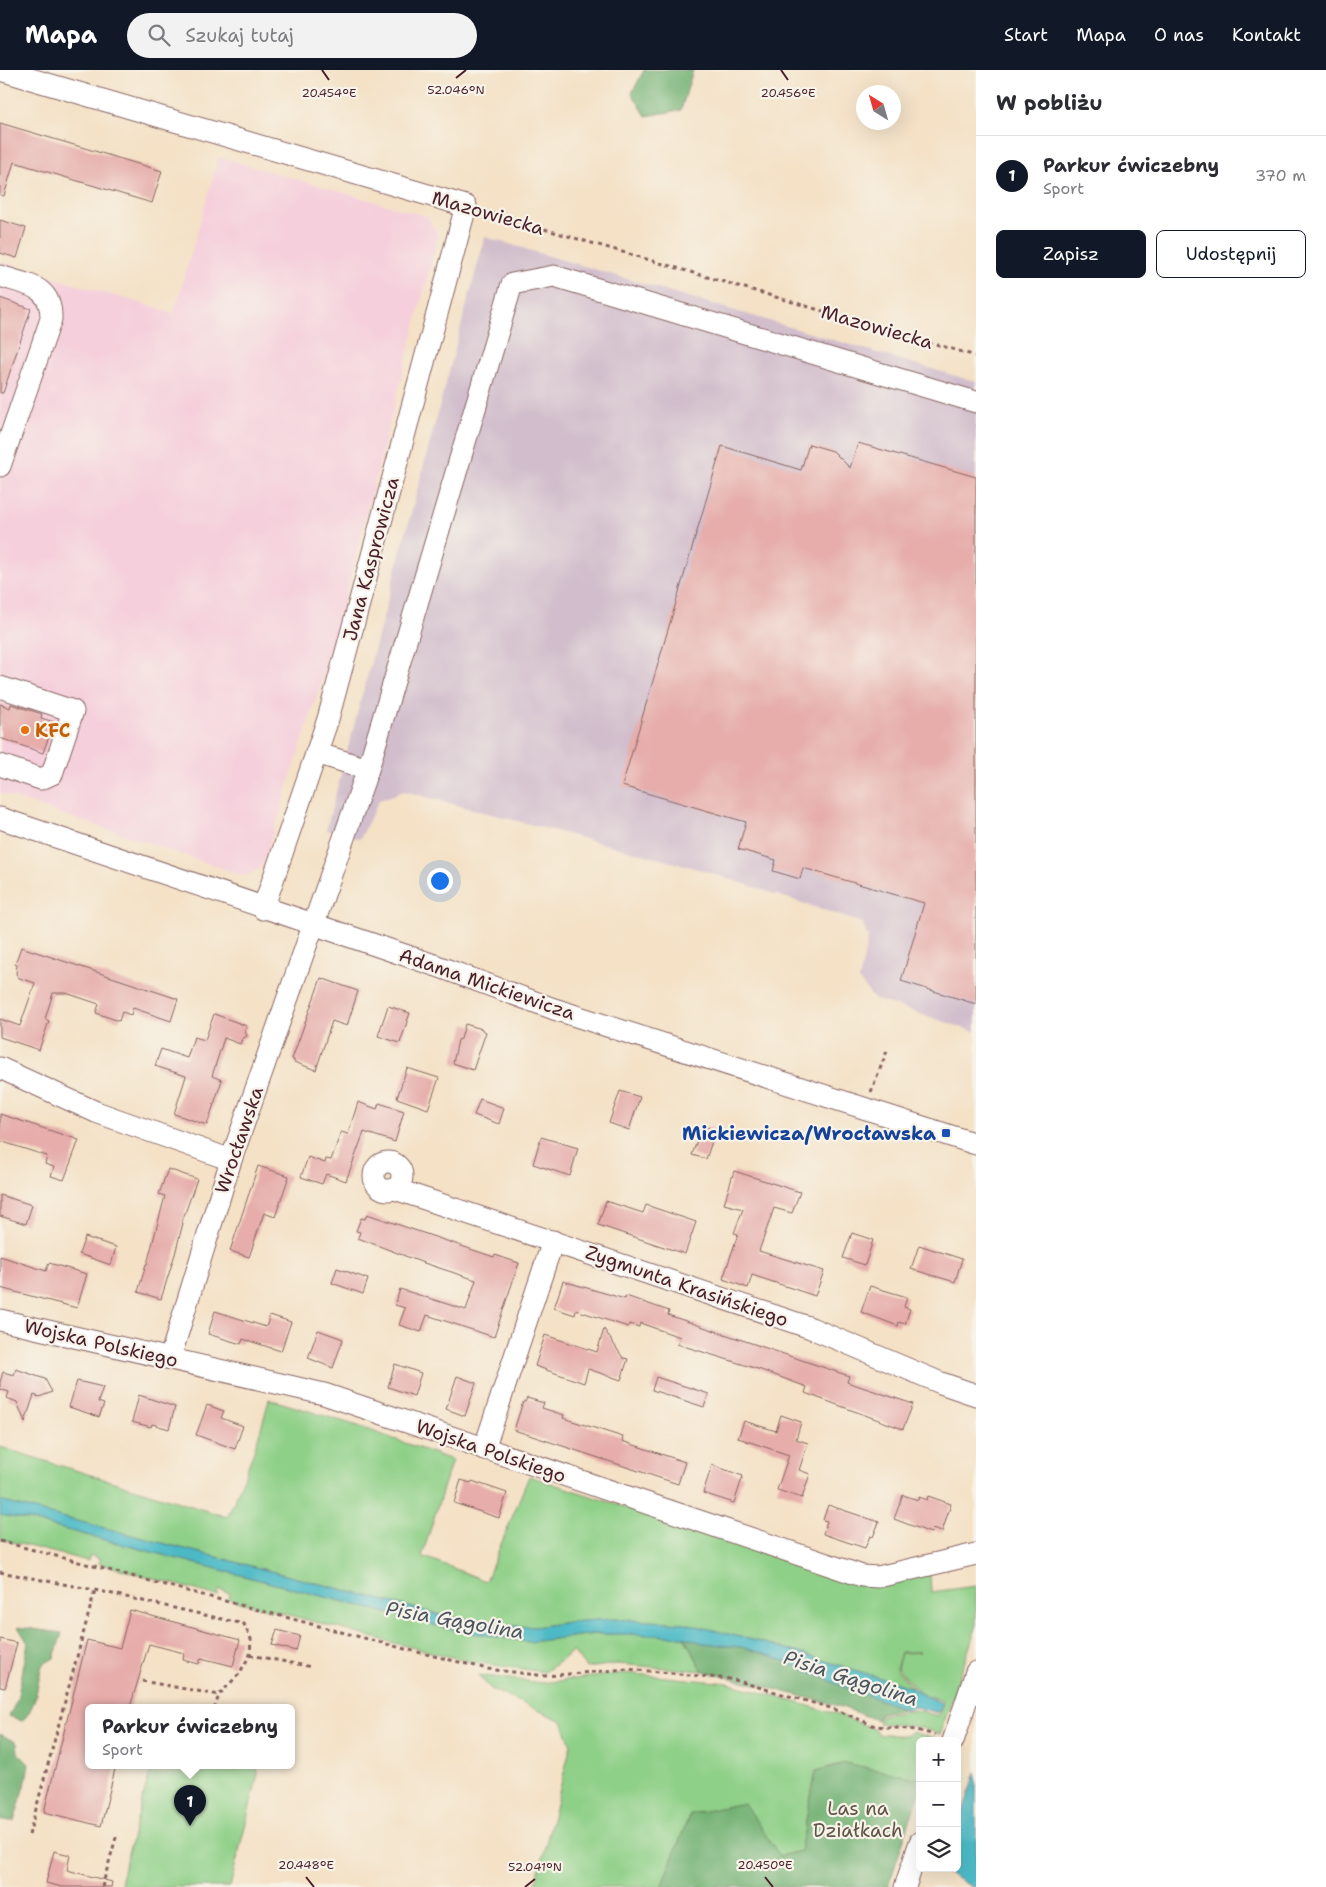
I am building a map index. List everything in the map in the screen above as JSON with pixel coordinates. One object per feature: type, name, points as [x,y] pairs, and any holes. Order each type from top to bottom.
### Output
[{"type":"street","name":"Mazowiecka","points":[[0,70],[466,206]]},
{"type":"street","name":"Jana Kasprowicza","points":[[263,908],[328,719],[466,206]]},
{"type":"street","points":[[0,276],[38,288],[47,297],[52,306],[51,319],[0,466]]},
{"type":"street","name":"Wrocławska","points":[[170,1358],[231,1160],[368,769],[512,284],[554,276],[976,402]]},
{"type":"street","points":[[0,687],[73,711],[52,774],[41,779],[0,765]]},
{"type":"street","points":[[316,753],[368,769]]},
{"type":"street","name":"Adama Mickiewicza","points":[[0,818],[437,966],[554,1008],[976,1144]]},
{"type":"street","points":[[0,1068],[96,1112],[231,1160]]},
{"type":"street","name":"Zygmunta Krasińskiego","points":[[395,1189],[811,1328],[941,1383],[976,1395]]},
{"type":"street","points":[[484,1449],[553,1242]]},
{"type":"street","name":"Wojska Polskiego","points":[[0,1320],[324,1394],[869,1578],[976,1554]]},
{"type":"street","points":[[949,1737],[976,1672]]},
{"type":"street","points":[[905,1887],[916,1854]]},
{"type":"path","name":"Mazowiecka","points":[[466,206],[976,356]]},
{"type":"path","points":[[869,1095],[887,1051]]},
{"type":"path","points":[[0,1541],[405,1650],[488,1669],[545,1676],[628,1669],[730,1679],[834,1709],[875,1726],[917,1730],[941,1737]]},
{"type":"path","points":[[0,1572],[95,1590],[244,1624],[251,1639],[250,1655],[239,1674],[219,1695],[216,1704]]},
{"type":"path","points":[[29,1835],[95,1590]]},
{"type":"path","points":[[250,1655],[312,1667]]},
{"type":"path","points":[[142,1681],[219,1695]]},
{"type":"path","points":[[102,1887],[116,1834]]},
{"type":"shaded area","points":[[219,157],[428,217],[438,236],[330,655],[262,867],[246,876],[0,793],[0,262],[174,313]]},
{"type":"shaded area","points":[[485,237],[976,382],[976,1032],[874,999],[859,980],[868,938],[863,923],[702,870],[404,791],[379,800],[360,839],[326,830]]},
{"type":"green space","points":[[644,70],[693,70],[681,110],[646,116],[632,93]]},
{"type":"green space","points":[[269,1399],[358,1426],[452,1460],[422,1556],[486,1581],[529,1476],[824,1574],[930,1575],[931,1592],[976,1586],[976,1628],[940,1734],[919,1727],[878,1723],[881,1715],[915,1710],[939,1716],[943,1701],[920,1693],[897,1668],[901,1653],[920,1652],[901,1652],[896,1669],[913,1688],[780,1647],[685,1623],[612,1619],[535,1627],[494,1625],[436,1614],[0,1501],[0,1447],[227,1517],[251,1459]]},
{"type":"green space","points":[[0,1515],[28,1520],[449,1629],[529,1642],[594,1634],[684,1637],[703,1671],[617,1664],[586,1668],[573,1651],[545,1672],[472,1662],[229,1599],[230,1593],[219,1590],[218,1596],[98,1563],[100,1559],[90,1555],[88,1561],[0,1539]]},
{"type":"green space","points":[[18,1627],[62,1633],[54,1658],[42,1665],[34,1702],[22,1721],[9,1716],[17,1700],[28,1643]]},
{"type":"green space","points":[[684,1637],[703,1643],[741,1647],[772,1656],[905,1709],[880,1713],[877,1720],[836,1705],[703,1671]]},
{"type":"green space","points":[[624,1673],[728,1683],[837,1714],[876,1730],[880,1735],[908,1735],[912,1732],[928,1737],[916,1737],[916,1778],[845,1763],[816,1771],[800,1851],[780,1856],[690,1814],[661,1887],[535,1887],[571,1745],[562,1721],[491,1689],[478,1675],[541,1683]]},
{"type":"green space","points":[[0,1734],[17,1743],[18,1753],[29,1764],[25,1786],[14,1821],[0,1821]]},
{"type":"green space","name":"Las na Działkach","points":[[845,1763],[916,1778],[916,1803],[888,1887],[661,1887],[690,1814],[744,1803],[780,1856],[800,1851],[816,1771]]},
{"type":"green space","points":[[151,1769],[257,1769],[258,1774],[230,1887],[122,1887],[121,1879]]},
{"type":"water","name":"Pisia Gągolina","points":[[0,1501],[436,1614],[494,1625],[535,1627],[612,1619],[685,1623],[780,1647],[913,1688],[919,1693],[942,1703],[938,1713],[916,1707],[905,1709],[842,1686],[772,1656],[741,1647],[703,1643],[684,1637],[594,1634],[529,1642],[449,1629],[28,1520],[0,1515]]},
{"type":"water","points":[[976,1772],[976,1887],[972,1887],[946,1872],[961,1872],[961,1818]]},
{"type":"building","points":[[0,123],[162,171],[152,203],[14,162],[4,196],[0,195]]},
{"type":"building","points":[[0,220],[26,228],[17,258],[0,253]]},
{"type":"building","points":[[0,298],[31,309],[3,393],[0,393]]},
{"type":"building","points":[[858,443],[976,477],[976,1004],[901,981],[924,903],[803,868],[800,879],[773,871],[776,860],[738,849],[746,822],[622,786],[722,446],[801,470],[809,444],[833,451],[850,468]]},
{"type":"building","name":"KFC","points":[[0,704],[10,708],[11,704],[42,714],[41,718],[54,722],[43,753],[0,738]]},
{"type":"building","points":[[21,947],[178,999],[171,1021],[133,1008],[131,1015],[122,1012],[119,1021],[96,1013],[99,1004],[66,993],[53,993],[45,1019],[49,1021],[39,1050],[0,1037],[0,1019],[20,1026],[35,983],[19,978],[16,974],[17,965],[15,964]]},
{"type":"building","points":[[321,978],[358,991],[347,1026],[332,1021],[316,1070],[294,1062],[292,1059]]},
{"type":"building","points":[[388,1006],[410,1013],[400,1043],[378,1036]]},
{"type":"building","points":[[214,1014],[247,1026],[245,1031],[247,1036],[242,1039],[240,1044],[224,1038],[212,1076],[222,1080],[207,1125],[174,1114],[186,1076],[155,1066],[161,1049],[187,1058],[194,1037],[205,1040]]},
{"type":"building","points":[[465,1024],[486,1032],[473,1070],[453,1063],[458,1040],[461,1039]]},
{"type":"building","points":[[407,1068],[439,1078],[428,1109],[397,1098]]},
{"type":"building","points":[[620,1091],[640,1097],[629,1130],[609,1123]]},
{"type":"building","points":[[480,1099],[504,1108],[499,1124],[474,1115]]},
{"type":"building","points":[[358,1102],[377,1109],[379,1103],[404,1111],[395,1142],[364,1132],[346,1181],[326,1174],[322,1184],[301,1177],[308,1157],[325,1163],[326,1159],[331,1160],[341,1132],[348,1134]]},
{"type":"building","points":[[0,1114],[79,1140],[64,1180],[51,1176],[54,1167],[45,1164],[47,1156],[0,1141]]},
{"type":"building","points":[[702,1126],[716,1130],[706,1159],[692,1155]]},
{"type":"building","points":[[541,1137],[578,1148],[570,1176],[533,1164]]},
{"type":"building","points":[[258,1166],[289,1176],[275,1217],[264,1213],[249,1257],[230,1251]]},
{"type":"building","points":[[168,1169],[197,1179],[182,1222],[175,1254],[161,1299],[138,1292],[165,1196],[159,1194]]},
{"type":"building","points":[[734,1171],[800,1192],[792,1213],[774,1208],[759,1251],[824,1271],[815,1296],[752,1275],[748,1288],[723,1279],[738,1234],[734,1233],[743,1209],[724,1204]]},
{"type":"building","points":[[0,1195],[32,1205],[26,1224],[0,1216]]},
{"type":"building","points":[[606,1201],[643,1213],[646,1205],[696,1222],[685,1254],[598,1225]]},
{"type":"building","points":[[367,1214],[494,1257],[495,1255],[519,1263],[494,1337],[427,1315],[421,1332],[399,1325],[405,1308],[395,1305],[400,1289],[466,1310],[476,1280],[358,1238],[360,1232],[356,1231],[361,1218],[365,1219]]},
{"type":"building","points":[[852,1233],[873,1240],[865,1265],[843,1258]]},
{"type":"building","points":[[85,1237],[116,1247],[111,1265],[79,1254]]},
{"type":"building","points":[[919,1245],[962,1259],[955,1282],[911,1269]]},
{"type":"building","points":[[0,1256],[46,1271],[49,1263],[87,1274],[77,1308],[0,1288]]},
{"type":"building","points":[[337,1268],[368,1279],[363,1294],[332,1283]]},
{"type":"building","points":[[563,1281],[625,1299],[626,1296],[669,1311],[668,1315],[849,1376],[847,1382],[913,1404],[903,1429],[805,1393],[807,1387],[761,1370],[677,1344],[680,1337],[640,1323],[639,1327],[630,1324],[628,1327],[576,1310],[575,1315],[554,1308]]},
{"type":"building","points":[[870,1286],[907,1297],[904,1307],[910,1309],[905,1324],[899,1322],[898,1326],[861,1312]]},
{"type":"building","points":[[215,1311],[266,1327],[270,1315],[291,1322],[281,1351],[243,1339],[241,1344],[208,1334]]},
{"type":"building","points":[[604,1329],[623,1358],[628,1359],[621,1380],[588,1369],[584,1383],[535,1366],[545,1335],[597,1352]]},
{"type":"building","points":[[318,1330],[343,1339],[333,1368],[308,1358]]},
{"type":"building","points":[[395,1364],[421,1373],[414,1396],[388,1387]]},
{"type":"building","points":[[16,1369],[45,1379],[52,1392],[39,1397],[34,1395],[25,1422],[17,1402],[7,1398],[9,1392],[0,1389],[3,1372],[14,1375]]},
{"type":"building","points":[[457,1376],[476,1383],[465,1416],[446,1409]]},
{"type":"building","points":[[656,1377],[709,1394],[704,1407],[652,1390]]},
{"type":"building","points":[[77,1381],[103,1387],[98,1402],[104,1404],[99,1417],[69,1407]]},
{"type":"building","points":[[139,1395],[175,1407],[169,1429],[152,1424],[151,1427],[132,1422]]},
{"type":"building","points":[[527,1398],[544,1403],[542,1408],[564,1415],[563,1418],[623,1437],[622,1441],[685,1462],[678,1484],[514,1430],[523,1402]]},
{"type":"building","points":[[207,1405],[224,1411],[221,1418],[243,1426],[235,1449],[196,1435]]},
{"type":"building","points":[[781,1415],[801,1422],[796,1439],[808,1443],[799,1470],[810,1474],[802,1498],[777,1490],[789,1455],[738,1438],[744,1421],[776,1431]]},
{"type":"building","points":[[712,1465],[743,1476],[734,1503],[703,1493]]},
{"type":"building","points":[[461,1480],[471,1483],[472,1481],[507,1493],[499,1518],[454,1503]]},
{"type":"building","points":[[903,1495],[918,1500],[919,1497],[927,1500],[928,1496],[951,1504],[942,1532],[932,1529],[931,1533],[894,1519]]},
{"type":"building","points":[[828,1505],[879,1522],[873,1537],[870,1536],[865,1548],[823,1534],[827,1521],[823,1520]]},
{"type":"building","points":[[130,1610],[240,1640],[233,1666],[201,1658],[199,1664],[183,1660],[184,1653],[149,1644],[131,1704],[85,1704],[85,1769],[115,1769],[101,1826],[44,1812],[87,1640],[120,1648]]},
{"type":"building","points":[[277,1630],[300,1636],[296,1651],[272,1645]]},
{"type":"building","points":[[0,1639],[17,1643],[5,1688],[0,1687]]},
{"type":"building","points":[[54,1851],[70,1855],[67,1870],[112,1882],[111,1887],[62,1887],[46,1883]]},
{"type":"place","name":"KFC","points":[[25,730]]},
{"type":"place","name":"Mickiewicza/Wrocławska","points":[[946,1133]]},
{"type":"place","name":"Parkur ćwiczebny","points":[[190,1826]]}]
